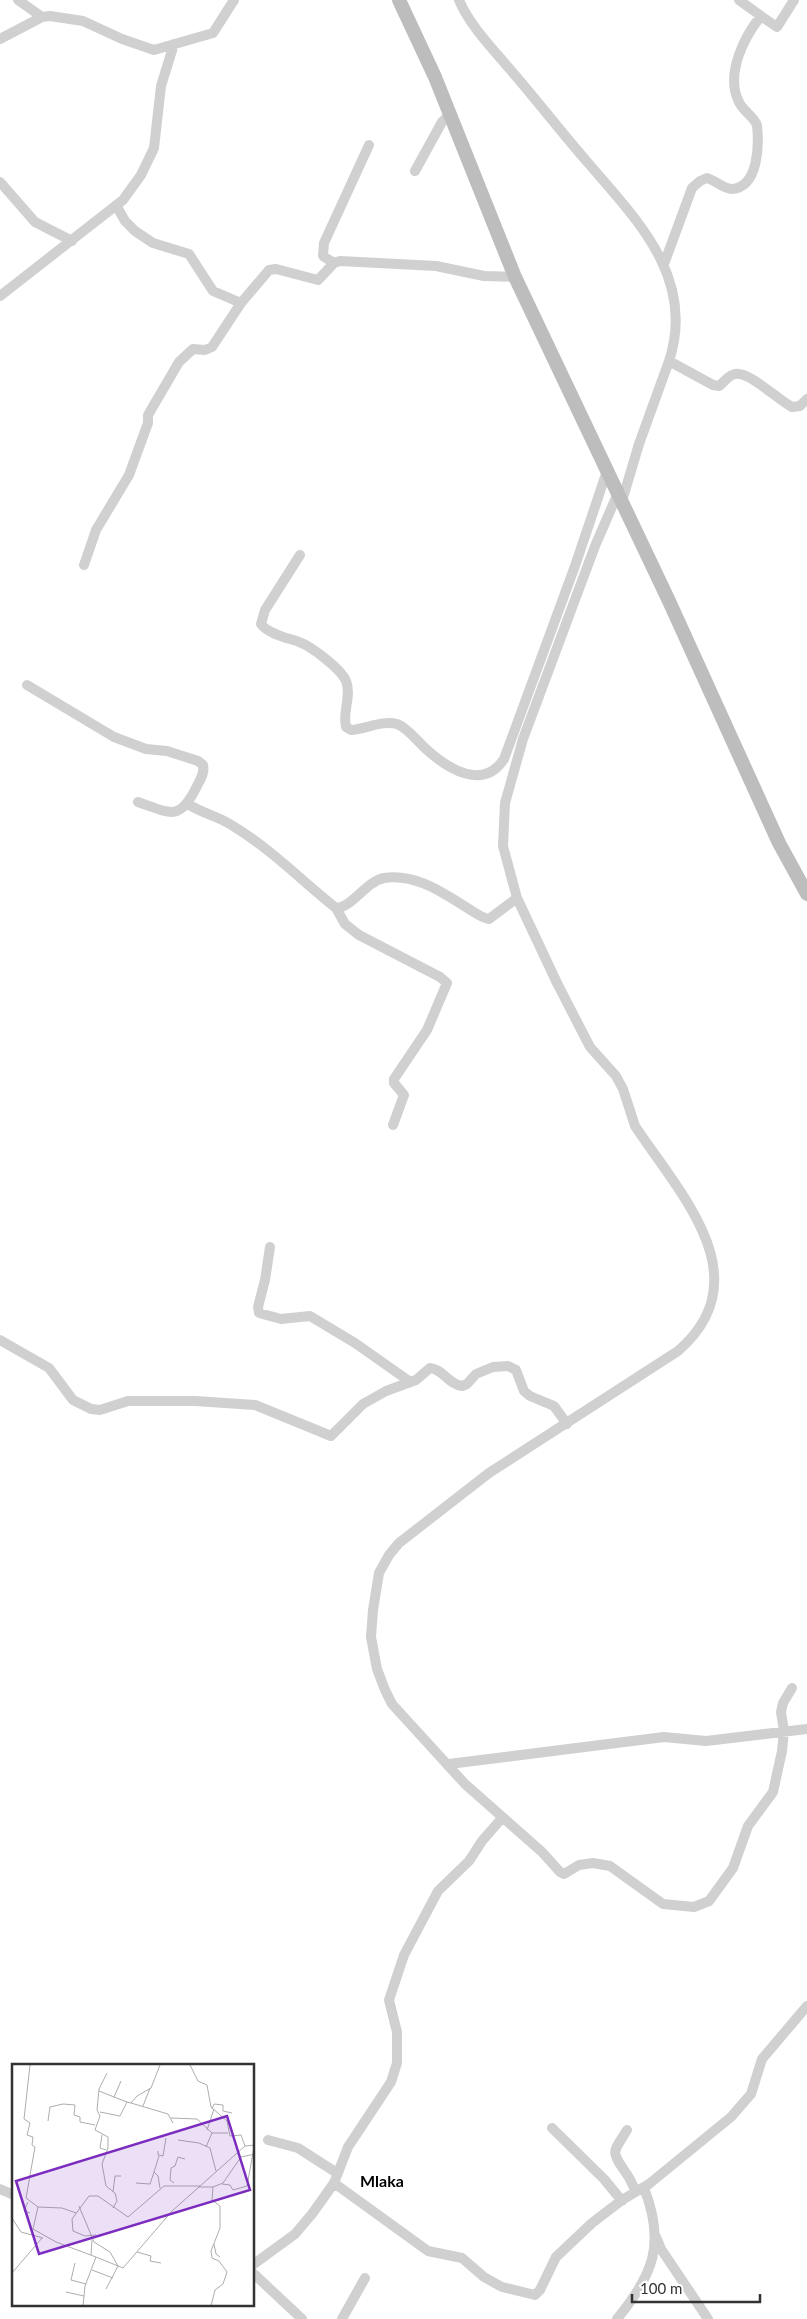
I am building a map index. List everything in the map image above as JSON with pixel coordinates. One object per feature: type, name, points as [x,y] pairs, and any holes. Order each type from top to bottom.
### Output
[{"type":"street","points":[[18,0],[42,17]]},
{"type":"street","points":[[0,39],[42,17],[66,17],[83,21],[122,39],[154,50],[213,33],[234,0]]},
{"type":"street","points":[[399,0],[426,57],[515,277],[615,487],[776,835],[807,894]]},
{"type":"street","points":[[300,555],[265,610],[261,624],[268,630],[307,646],[334,667],[344,678],[348,695],[344,717],[346,727],[351,730],[396,724],[403,727],[427,750],[453,769],[467,774],[489,774],[498,768],[504,759],[578,558],[639,444],[669,361],[675,337],[676,315],[664,264],[656,247],[633,216],[498,54],[466,14],[458,0]]},
{"type":"street","points":[[739,0],[777,27],[794,0]]},
{"type":"street","points":[[664,264],[694,185],[707,178],[728,188],[737,187],[747,180],[755,168],[757,125],[738,102],[734,83],[742,46],[761,16]]},
{"type":"street","points":[[0,296],[123,200],[141,175],[154,148],[161,86],[174,44]]},
{"type":"street","points":[[415,171],[442,122],[449,115]]},
{"type":"street","points":[[334,263],[323,256],[324,243],[369,145]]},
{"type":"street","points":[[0,182],[35,222],[72,241]]},
{"type":"street","points":[[116,205],[125,221],[135,231],[153,243],[189,254],[213,291],[241,303]]},
{"type":"street","points":[[84,565],[96,530],[129,475],[148,423],[148,415],[154,403],[187,353],[193,349],[205,350],[212,347],[241,303],[269,270],[276,269],[318,280],[334,263],[340,261],[436,266],[484,276],[515,277]]},
{"type":"street","points":[[669,361],[713,385],[719,386],[731,375],[739,374],[748,377],[792,407],[800,406],[807,399]]},
{"type":"street","points":[[615,487],[509,784],[502,846],[515,899],[590,1047],[616,1076],[628,1101],[630,1115],[635,1126],[688,1205],[706,1236],[714,1265],[711,1304],[707,1317],[694,1337],[678,1351],[564,1420],[489,1473],[399,1543],[389,1555],[380,1573],[373,1610],[371,1637],[376,1669],[392,1704],[449,1764],[465,1784],[501,1820],[564,1874],[583,1863],[610,1866],[663,1904],[694,1907],[709,1901],[733,1868],[748,1826],[770,1799],[782,1751],[783,1703],[792,1688]]},
{"type":"street","points":[[27,685],[114,736],[146,749],[167,751],[201,762],[204,770],[188,804],[174,813],[138,802]]},
{"type":"street","points":[[188,804],[197,811],[235,827],[273,854],[336,908],[345,924],[359,936],[447,983],[424,1036],[394,1079],[394,1083],[404,1095],[393,1125]]},
{"type":"street","points":[[336,908],[345,905],[375,881],[398,878],[428,884],[486,919],[492,919],[515,899]]},
{"type":"street","points":[[270,1247],[265,1280],[258,1307],[259,1313],[290,1319],[310,1316],[355,1343],[409,1381]]},
{"type":"street","points":[[0,1340],[49,1368],[74,1400],[91,1409],[100,1410],[128,1401],[195,1401],[256,1405],[328,1436],[334,1435],[349,1416],[363,1404],[409,1381],[416,1380],[425,1370],[434,1368],[457,1385],[462,1386],[483,1371],[508,1366],[516,1370],[524,1391],[530,1396],[554,1406],[564,1420]]},
{"type":"street","points":[[449,1764],[664,1737],[706,1741],[782,1721],[807,1729]]},
{"type":"street","points":[[255,2263],[296,2234],[335,2178],[348,2147],[390,2082],[397,2063],[397,2032],[389,2000],[406,1950],[438,1891],[469,1861],[487,1835],[501,1820]]},
{"type":"street","points":[[268,2140],[301,2150],[424,2248],[436,2254],[462,2258],[484,2277],[502,2287],[533,2295],[540,2290],[556,2257],[592,2223],[714,2132],[743,2105],[755,2086],[762,2059],[807,2006]]},
{"type":"street","points":[[552,2128],[604,2179],[622,2200]]},
{"type":"street","points":[[627,2130],[614,2151],[615,2157],[638,2190],[661,2249],[708,2319]]},
{"type":"street","points":[[0,2189],[12,2194]]},
{"type":"street","points":[[617,2319],[644,2283],[652,2262],[655,2236]]},
{"type":"street","points":[[255,2275],[302,2319]]},
{"type":"street","points":[[342,2319],[365,2278]]},
{"type":"district","name":"Mlaka","points":[[382,2180]]}]
